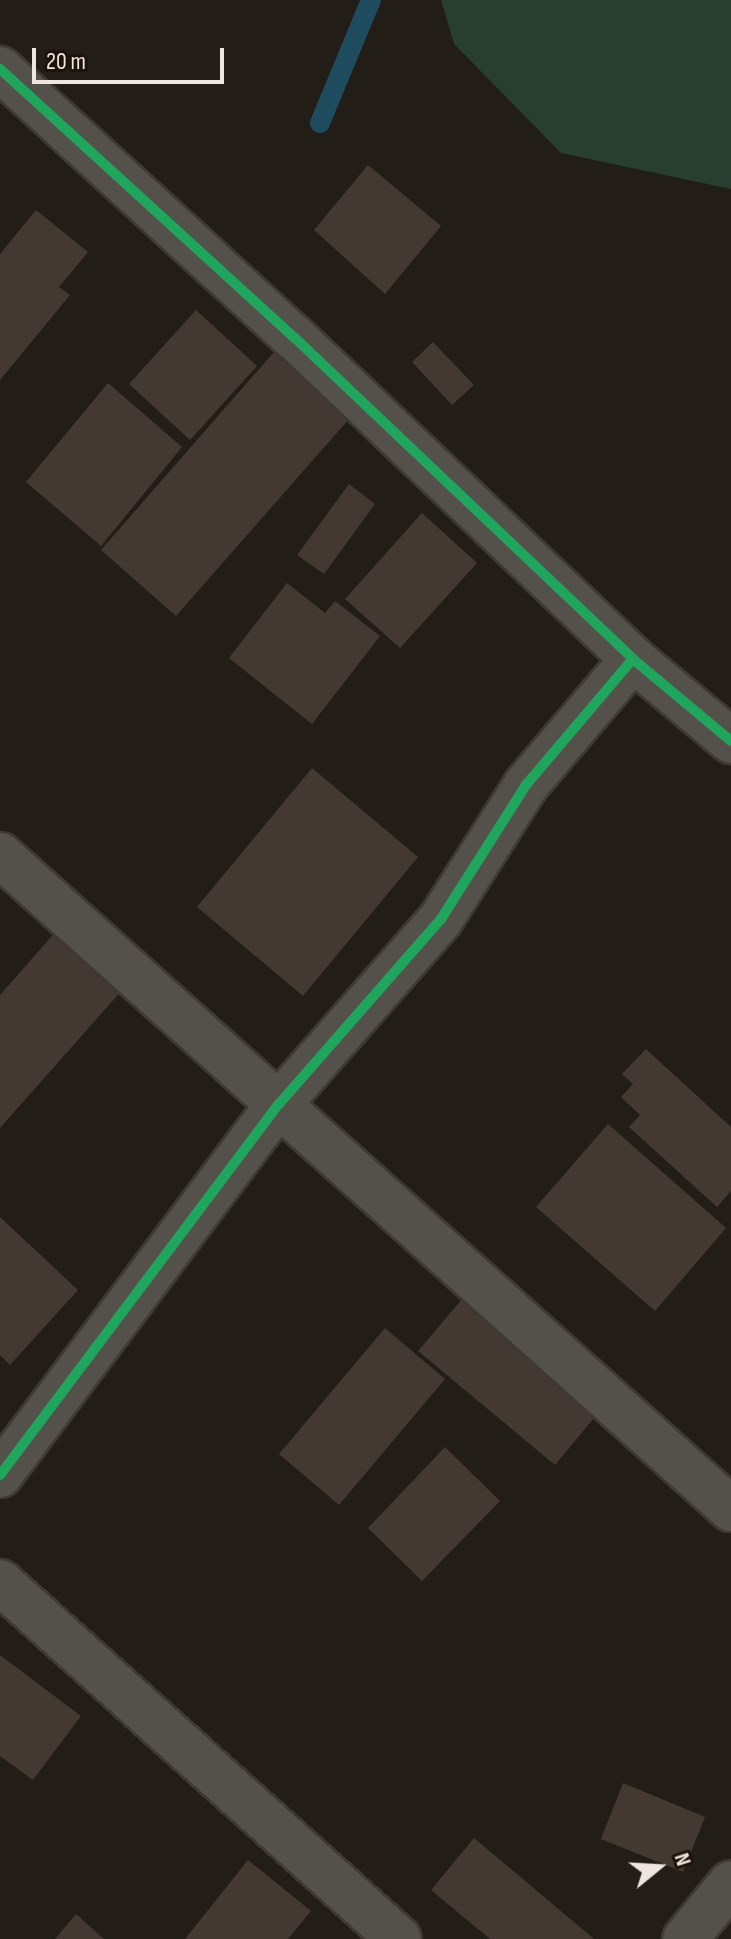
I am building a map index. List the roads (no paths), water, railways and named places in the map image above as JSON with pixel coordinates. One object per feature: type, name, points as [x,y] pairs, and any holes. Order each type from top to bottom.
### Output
[{"type":"street","points":[[0,69],[295,338],[633,659],[731,741]]},
{"type":"street","points":[[0,1475],[279,1104],[441,919],[526,785],[633,659]]},
{"type":"street","points":[[0,855],[731,1509]]},
{"type":"street","points":[[0,1582],[399,1939]]},
{"type":"street","points":[[685,1939],[731,1883]]},
{"type":"waterway","points":[[320,123],[371,0]]}]
